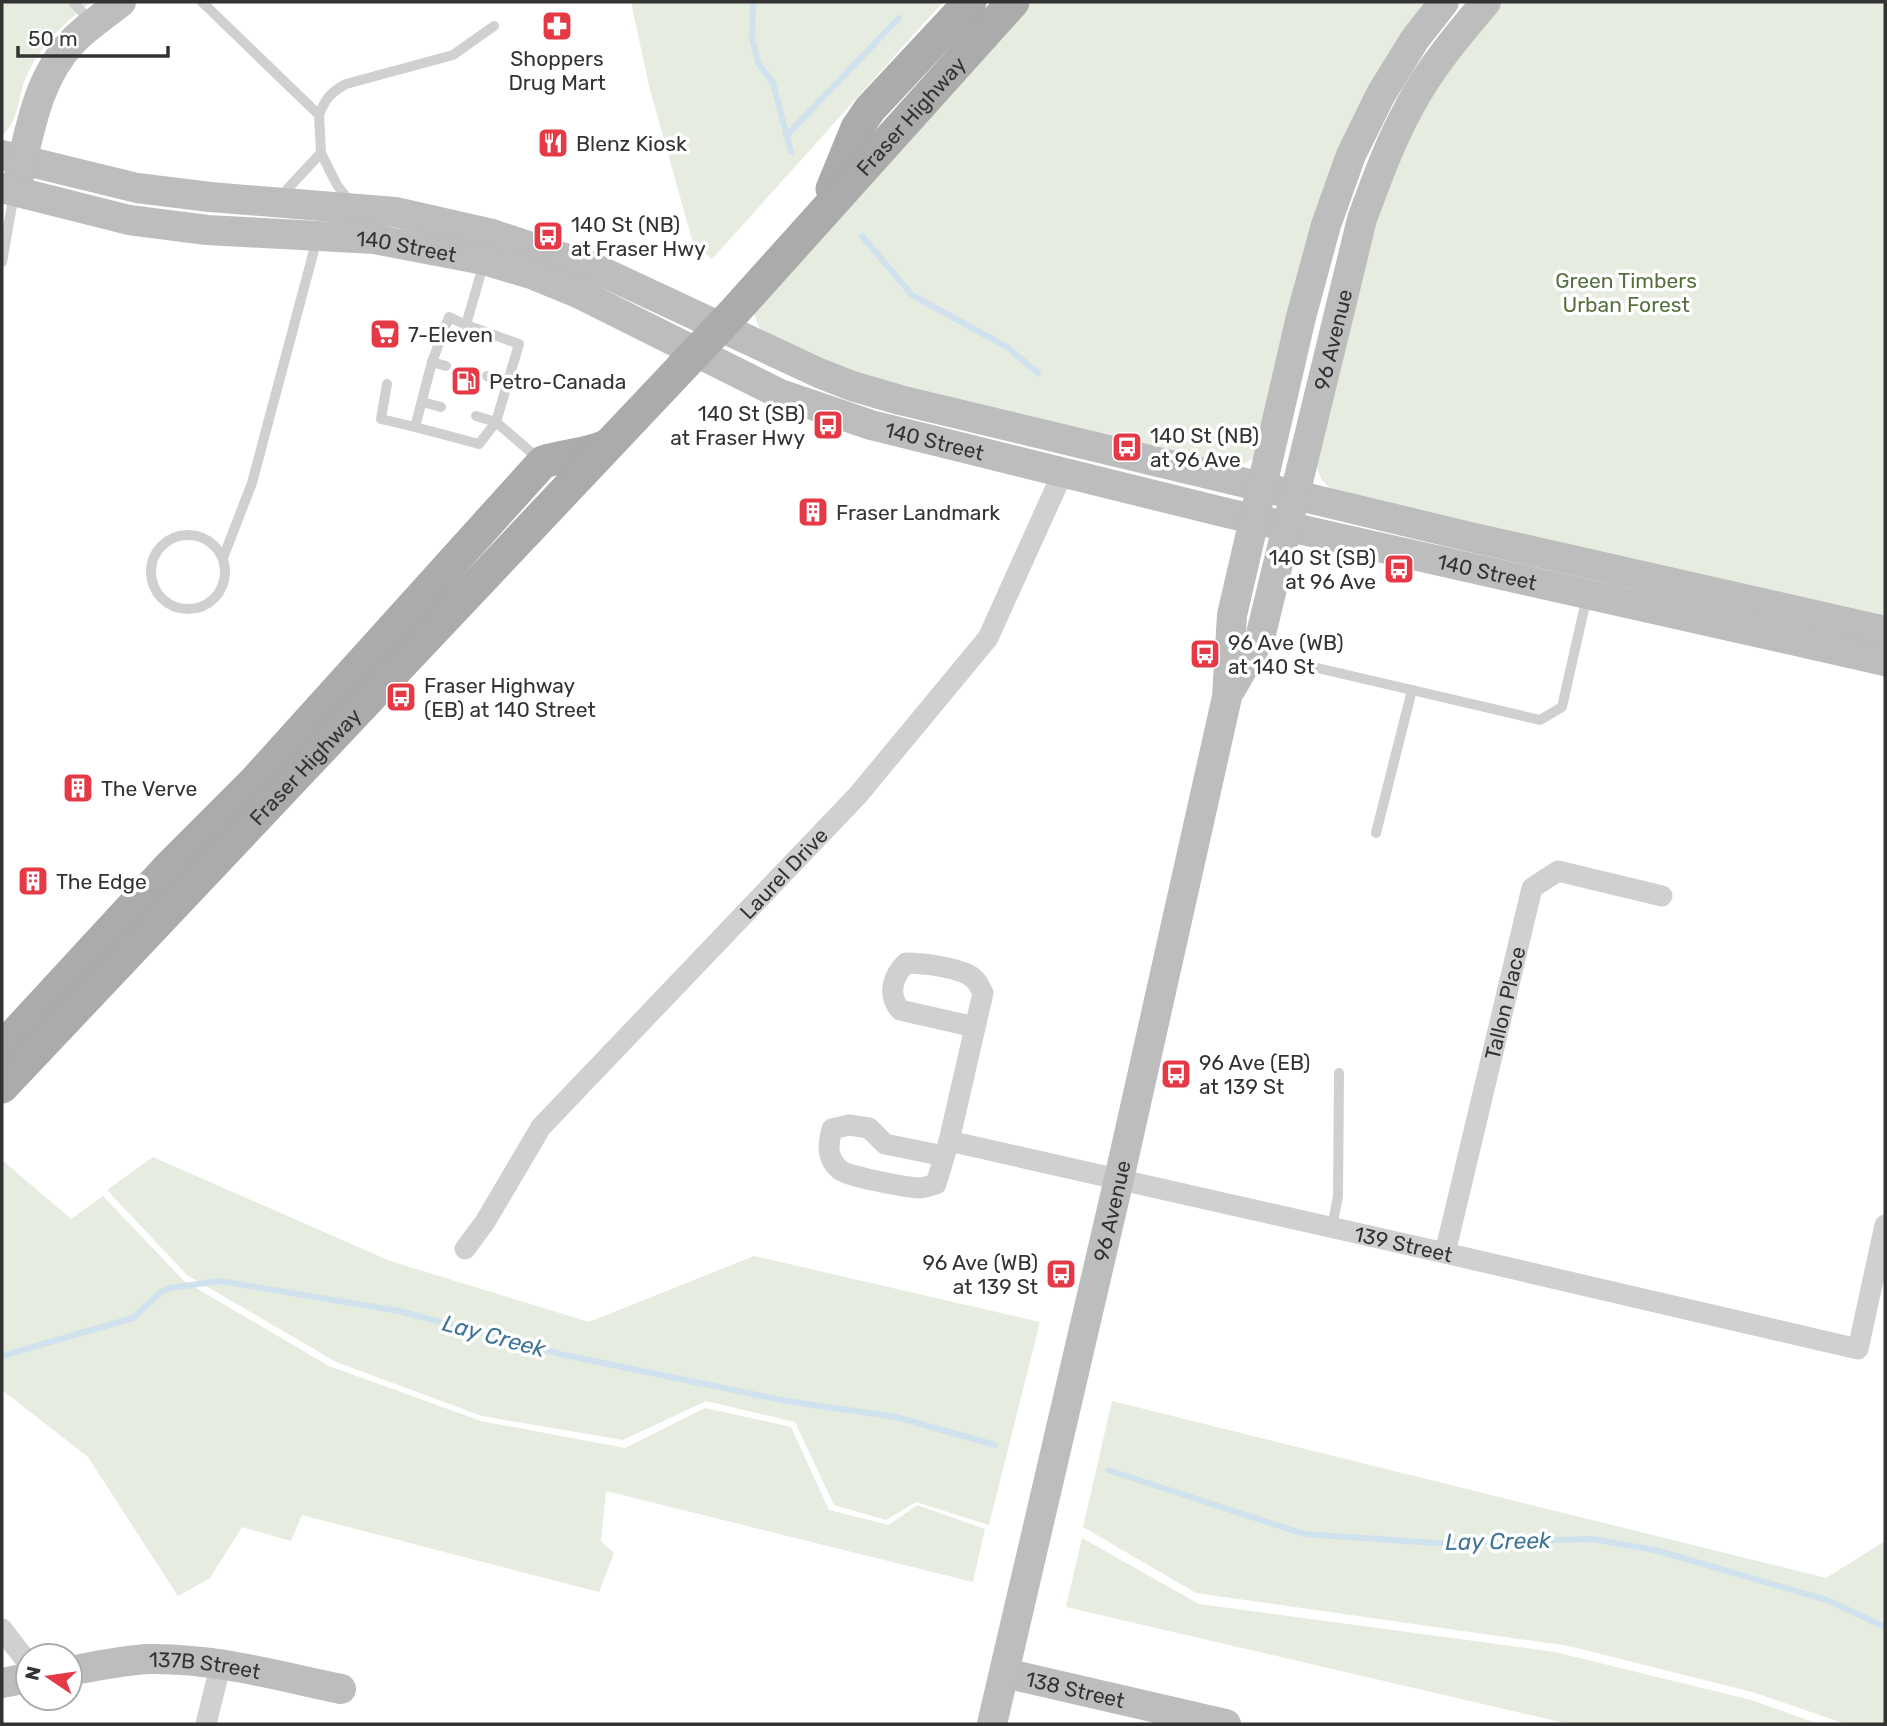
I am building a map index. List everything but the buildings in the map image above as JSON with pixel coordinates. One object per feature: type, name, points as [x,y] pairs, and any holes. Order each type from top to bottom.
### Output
[{"type":"main road","points":[[8,190],[12,157],[48,76],[75,40],[121,2]]},
{"type":"main road","name":"Fraser Highway","points":[[808,228],[824,204],[857,128],[870,109],[970,2]]},
{"type":"main road","name":"Fraser Highway","points":[[2,1087],[720,325],[1013,2]]},
{"type":"main road","name":"96 Avenue","points":[[992,1724],[1119,1180],[1227,697],[1232,615],[1313,268],[1351,155],[1381,94],[1415,39],[1444,2]]},
{"type":"main road","name":"96 Avenue","points":[[1227,697],[1260,638],[1362,219],[1380,168],[1410,105],[1447,48],[1486,2]]},
{"type":"main road","name":"140 Street","points":[[12,157],[136,188],[395,212],[492,233],[592,267],[820,373],[900,400],[1262,488],[1885,631]]},
{"type":"main road","name":"140 Street","points":[[8,190],[130,220],[207,230],[374,239],[484,260],[578,293],[780,394],[893,431],[1254,520],[1885,661]]},
{"type":"main road","name":"Fraser Highway","points":[[2,1048],[170,866],[254,782],[543,462],[562,456],[590,453],[608,444]]},
{"type":"main road","name":"137B Street","points":[[84,1669],[148,1659],[221,1663],[341,1689]]},
{"type":"main road","name":"138 Street","points":[[1005,1673],[1226,1724]]},
{"type":"street","name":"Laurel Drive","points":[[465,1249],[485,1222],[541,1128],[859,794],[988,638],[1063,472]]},
{"type":"street","name":"Tallon Place","points":[[1446,1253],[1532,888],[1559,871],[1662,896]]},
{"type":"street","name":"139 Street","points":[[975,1027],[946,1148],[936,1184],[920,1188],[881,1182],[841,1171],[831,1158],[827,1146],[832,1129],[849,1125],[869,1128],[885,1144],[946,1148],[1119,1180],[1857,1349],[1885,1225]]},
{"type":"street","points":[[2,1629],[14,1645]]},
{"type":"street","points":[[206,1724],[221,1663]]},
{"type":"lane","points":[[73,2],[94,24]]},
{"type":"lane","points":[[202,2],[318,115]]},
{"type":"lane","points":[[354,208],[337,184],[321,153],[318,115],[325,100],[332,91],[346,84],[453,55],[494,26]]},
{"type":"lane","points":[[276,202],[321,153]]},
{"type":"lane","points":[[2,262],[8,190]]},
{"type":"lane","points":[[223,558],[217,547],[207,539],[183,534],[161,545],[154,555],[150,568],[151,580],[164,601],[187,610],[210,603],[224,583],[226,570],[223,558],[252,483],[317,236]]},
{"type":"lane","points":[[466,325],[484,260]]},
{"type":"lane","points":[[387,384],[381,419],[479,444],[496,422],[519,344],[449,317],[432,362],[415,427]]},
{"type":"lane","points":[[432,362],[446,366]]},
{"type":"lane","points":[[487,376],[509,381]]},
{"type":"lane","points":[[422,402],[441,407]]},
{"type":"lane","points":[[475,416],[496,422],[543,462]]},
{"type":"lane","points":[[1296,663],[1540,720],[1562,707],[1587,596]]},
{"type":"lane","points":[[1376,833],[1412,690]]},
{"type":"lane","points":[[1332,1227],[1338,1196],[1339,1073]]},
{"type":"green space","points":[[2,2],[89,4],[62,27],[39,54],[24,82],[12,123],[2,135]]},
{"type":"green space","points":[[631,2],[943,2],[712,259],[693,243],[649,86]]},
{"type":"green space","points":[[1027,2],[1428,2],[1420,12],[1253,458],[1242,465],[1235,467],[913,390],[837,367],[760,329],[754,315],[755,304]]},
{"type":"green space","name":"Green Timbers Urban Forest","points":[[1503,2],[1885,2],[1885,618],[1338,492],[1321,479],[1317,467],[1319,445],[1380,210],[1404,146],[1441,82]]},
{"type":"green space","points":[[153,1157],[390,1261],[589,1322],[754,1256],[1040,1322],[989,1525],[916,1502],[886,1520],[834,1505],[795,1422],[706,1401],[623,1440],[482,1416],[336,1362],[187,1275],[107,1190]]},
{"type":"green space","points":[[2,1160],[71,1219],[103,1196],[184,1281],[329,1366],[481,1421],[625,1448],[705,1408],[791,1427],[829,1510],[889,1525],[917,1505],[985,1529],[973,1582],[606,1491],[601,1541],[614,1553],[599,1592],[302,1515],[291,1541],[242,1527],[210,1578],[178,1596],[88,1457],[2,1390]]},
{"type":"green space","points":[[1112,1401],[1826,1578],[1885,1541],[1885,1724],[1846,1724],[1752,1692],[1569,1646],[1196,1593],[1083,1527]]},
{"type":"green space","points":[[1082,1538],[1199,1604],[1555,1652],[1751,1700],[1819,1724],[1569,1724],[1066,1607]]},
{"type":"waterway","points":[[753,2],[752,38],[758,63],[773,83],[791,152]]},
{"type":"waterway","points":[[786,136],[899,18]]},
{"type":"waterway","points":[[862,236],[912,295],[1007,347],[1038,373]]},
{"type":"waterway","name":"Lay Creek","points":[[2,1356],[133,1318],[161,1292],[170,1288],[220,1281],[399,1311],[560,1354],[786,1401],[896,1417],[995,1445]]},
{"type":"waterway","name":"Lay Creek","points":[[1108,1470],[1304,1534],[1436,1543],[1592,1539],[1655,1550],[1827,1600],[1885,1627]]},
{"type":"place","name":"Shoppers Drug Mart","points":[[557,26]]},
{"type":"place","name":"Blenz Kiosk","points":[[553,143]]},
{"type":"place","name":"140 St (NB) at Fraser Hwy","points":[[548,236]]},
{"type":"place","name":"7-Eleven","points":[[385,334]]},
{"type":"place","name":"Petro-Canada","points":[[466,381]]},
{"type":"place","name":"140 St (SB) at Fraser Hwy","points":[[828,425]]},
{"type":"place","name":"140 St (NB) at 96 Ave","points":[[1127,447]]},
{"type":"place","name":"Fraser Landmark","points":[[813,512]]},
{"type":"place","name":"140 St (SB) at 96 Ave","points":[[1399,569]]},
{"type":"place","name":"96 Ave (WB) at 140 St","points":[[1205,654]]},
{"type":"place","name":"Fraser Highway (EB) at 140 Street","points":[[401,697]]},
{"type":"place","name":"The Verve","points":[[78,788]]},
{"type":"place","name":"The Edge","points":[[33,881]]},
{"type":"place","name":"96 Ave (EB) at 139 St","points":[[1176,1074]]},
{"type":"place","name":"96 Ave (WB) at 139 St","points":[[1061,1274]]}]
